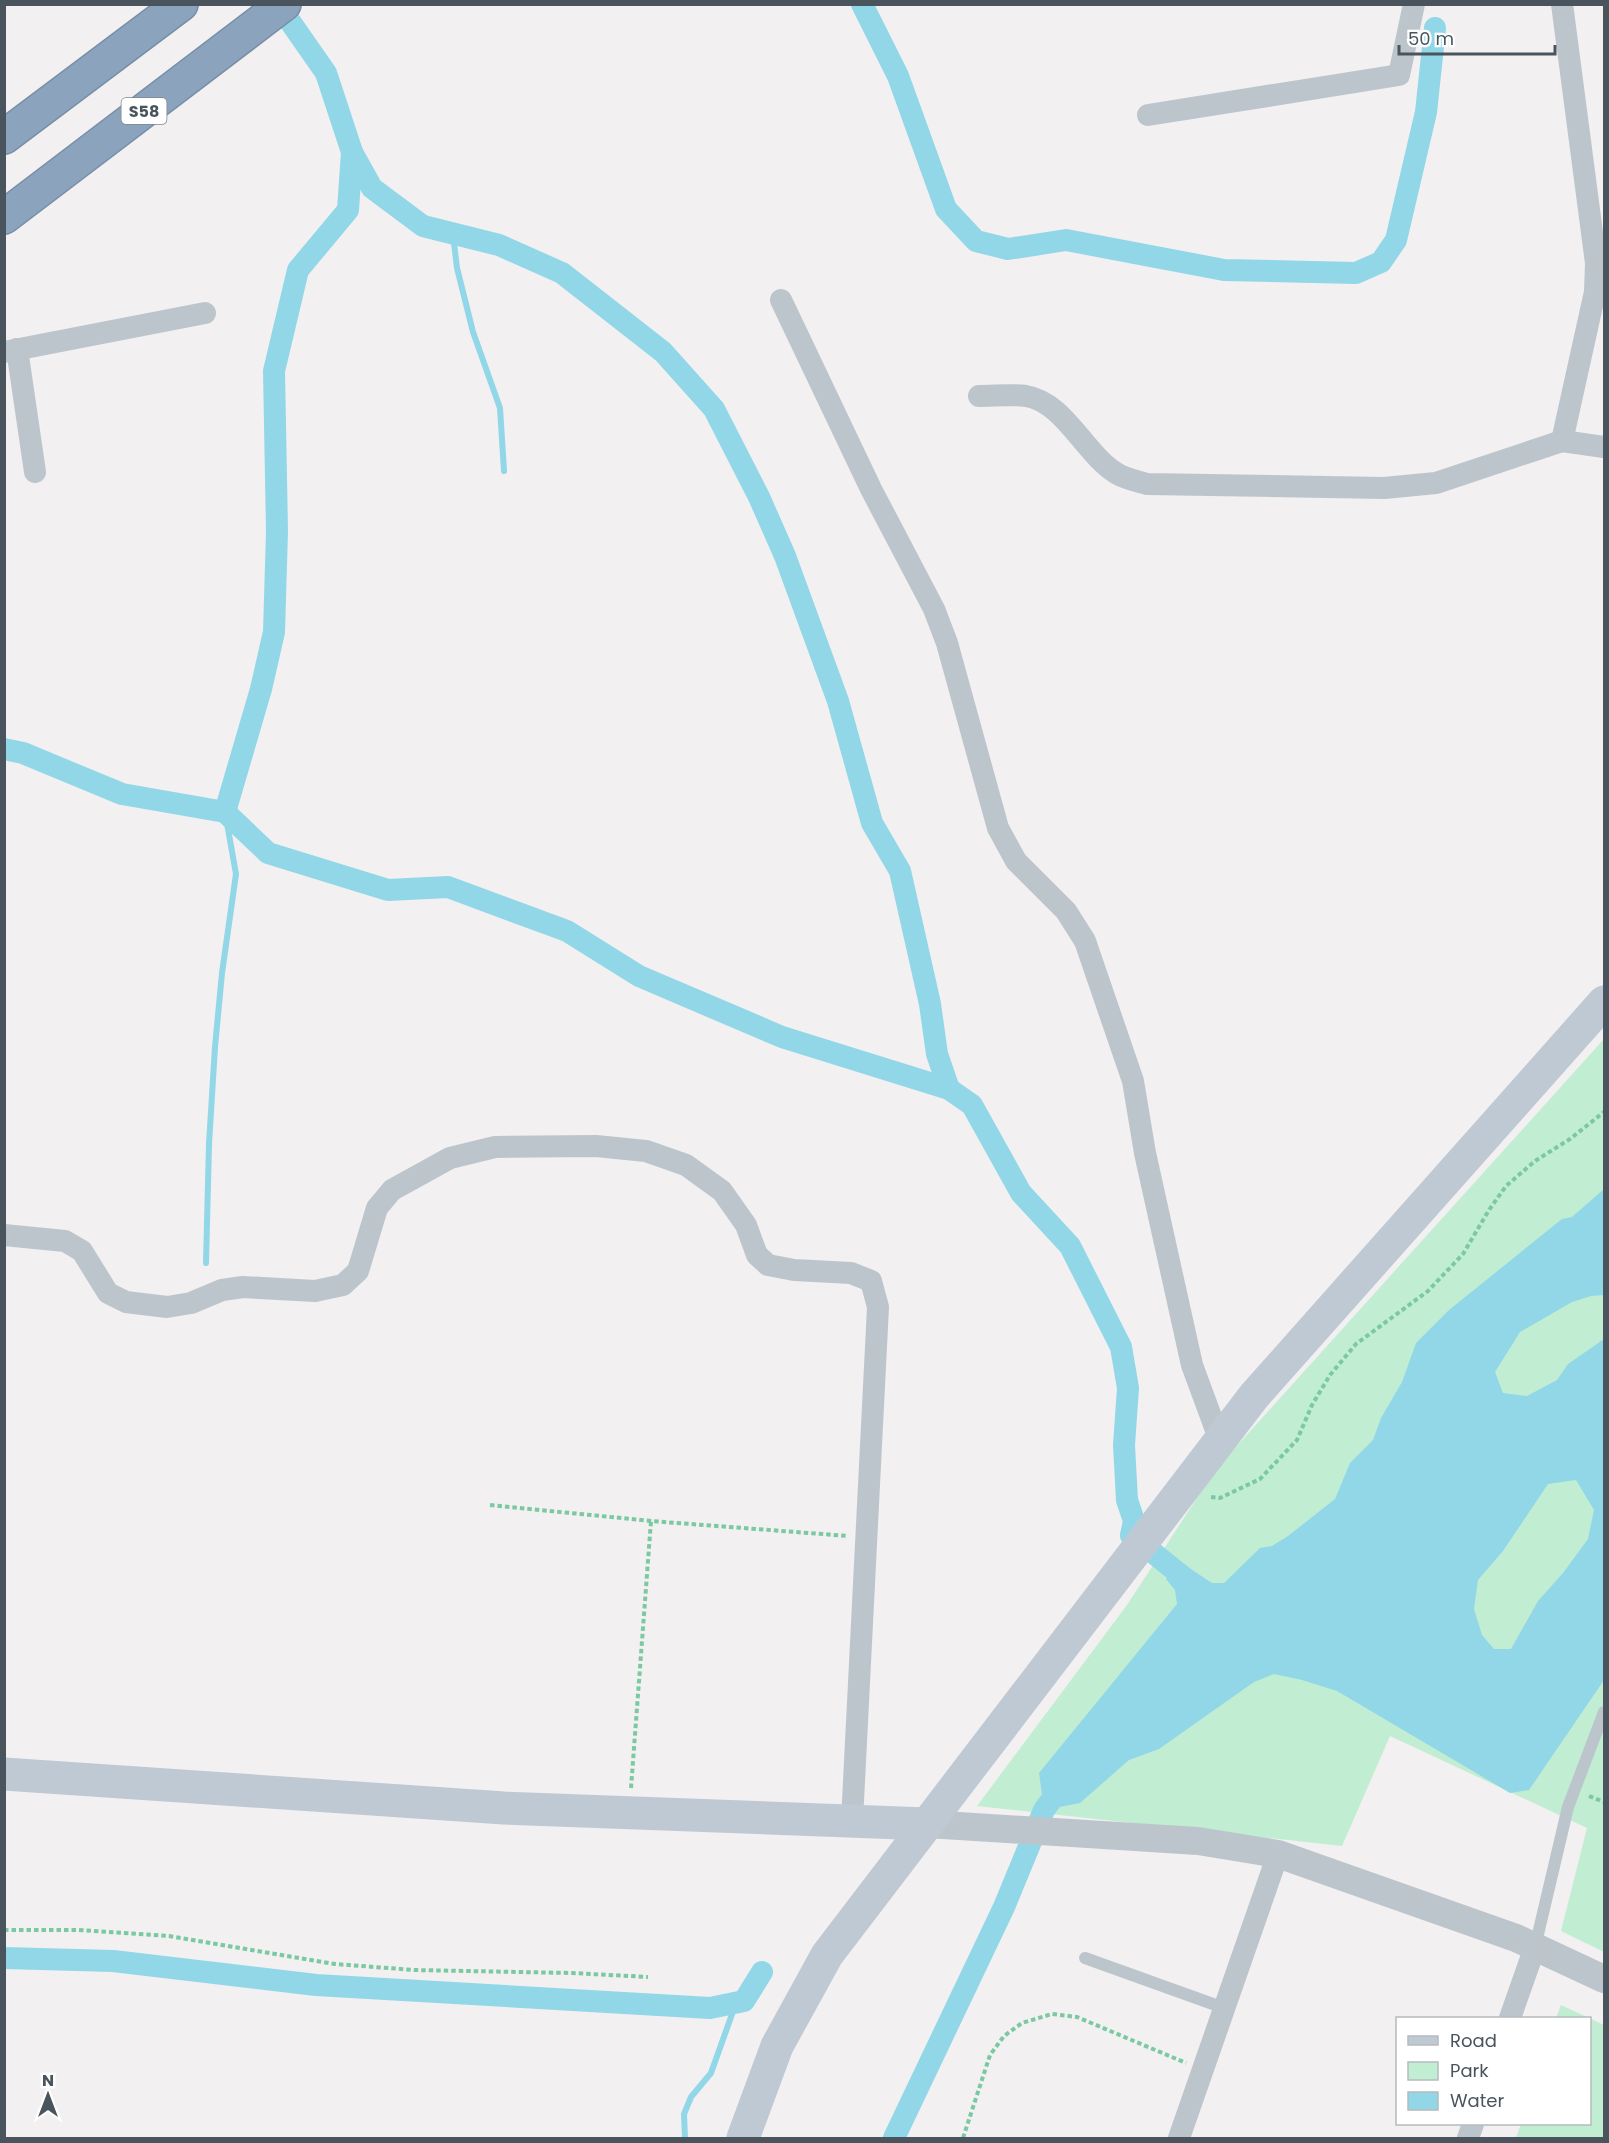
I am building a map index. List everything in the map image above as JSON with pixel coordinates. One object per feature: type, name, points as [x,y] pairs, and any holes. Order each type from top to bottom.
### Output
[{"type":"highway","points":[[4,137],[181,4]]},
{"type":"highway","name":"S58","points":[[4,217],[284,4]]},
{"type":"main road","points":[[743,2139],[777,2046],[827,1955],[1254,1396],[1605,1002]]},
{"type":"main road","points":[[4,1774],[504,1808],[927,1824]]},
{"type":"street","points":[[1148,115],[1399,75],[1414,4]]},
{"type":"street","points":[[1562,4],[1596,263],[1595,292],[1562,441]]},
{"type":"street","points":[[781,300],[871,489],[934,609],[947,644],[998,828],[1016,861],[1066,911],[1085,941],[1133,1081],[1145,1153],[1192,1365],[1220,1441]]},
{"type":"street","points":[[35,472],[11,351],[204,313]]},
{"type":"street","points":[[979,396],[1027,396],[1047,405],[1064,420],[1093,453],[1117,474],[1147,484],[1384,488],[1436,483],[1562,441],[1605,447]]},
{"type":"street","points":[[4,1235],[65,1242],[82,1251],[108,1293],[126,1302],[167,1307],[190,1303],[222,1290],[243,1287],[315,1292],[343,1285],[358,1271],[377,1208],[392,1190],[450,1158],[495,1148],[596,1146],[646,1150],[686,1166],[723,1191],[746,1225],[757,1255],[768,1265],[794,1270],[851,1273],[871,1281],[878,1307],[852,1821]]},
{"type":"street","points":[[927,1824],[1198,1840],[1278,1854],[1516,1938],[1605,1979]]},
{"type":"street","points":[[1179,2139],[1278,1854]]},
{"type":"street","points":[[1511,2017],[1535,1947]]},
{"type":"lane","points":[[1535,1947],[1568,1807],[1605,1712]]},
{"type":"lane","points":[[1085,1958],[1224,2007]]},
{"type":"path","points":[[1180,1493],[1220,1498],[1260,1479],[1297,1440],[1312,1405],[1330,1375],[1356,1344],[1428,1291],[1464,1254],[1489,1210],[1506,1186],[1535,1161],[1570,1139],[1605,1112]]},
{"type":"path","points":[[490,1505],[651,1521],[867,1538]]},
{"type":"path","points":[[629,1813],[651,1521]]},
{"type":"path","points":[[4,1930],[79,1930],[169,1936],[335,1964],[414,1970],[648,1977]]},
{"type":"path","points":[[963,2139],[990,2055],[1004,2036],[1022,2023],[1052,2014],[1077,2017],[1203,2070]]},
{"type":"green space","points":[[1604,1039],[1604,1952],[1561,1931],[1587,1828],[1390,1736],[1342,1846],[977,1806],[1127,1605],[1216,1469]]},
{"type":"green space","points":[[1561,2005],[1587,2017],[1556,2017]]},
{"type":"green space","points":[[1591,2018],[1604,2025],[1604,2138],[1516,2138],[1521,2125],[1591,2125]]},
{"type":"water","points":[[1604,1189],[1604,1295],[1591,1296],[1572,1302],[1520,1332],[1495,1372],[1503,1393],[1527,1396],[1557,1380],[1568,1364],[1604,1339],[1604,1680],[1529,1790],[1510,1793],[1337,1691],[1274,1674],[1254,1682],[1159,1749],[1129,1760],[1080,1803],[1044,1810],[1039,1773],[1177,1604],[1175,1590],[1166,1579],[1180,1562],[1212,1583],[1224,1583],[1260,1548],[1272,1546],[1288,1536],[1335,1499],[1350,1463],[1373,1440],[1381,1418],[1402,1382],[1416,1343],[1449,1310],[1562,1219],[1572,1217]],"holes":[[[1576,1480],[1594,1510],[1588,1539],[1563,1573],[1538,1601],[1511,1649],[1494,1649],[1482,1635],[1474,1609],[1478,1580],[1503,1551],[1548,1484]]]},
{"type":"waterway","points":[[862,4],[898,76],[946,209],[976,241],[1008,249],[1066,240],[1224,270],[1356,273],[1381,262],[1396,240],[1426,112],[1435,28]]},
{"type":"waterway","points":[[4,749],[23,753],[122,794],[225,812],[261,689],[274,632],[277,531],[274,371],[298,270],[348,210],[352,152],[326,73],[289,20]]},
{"type":"waterway","points":[[352,152],[372,188],[423,226],[499,245],[562,273],[663,352],[714,409],[759,497],[785,556],[838,701],[872,823],[900,871],[930,1004],[937,1054],[949,1089]]},
{"type":"waterway","points":[[462,236],[454,243],[457,268],[473,332],[500,408],[504,471]]},
{"type":"waterway","points":[[206,1263],[209,1144],[215,1047],[222,973],[236,874],[225,812]]},
{"type":"waterway","points":[[225,812],[268,853],[388,890],[448,887],[567,931],[639,976],[782,1037],[949,1089],[972,1105],[1021,1193],[1070,1246],[1121,1347],[1128,1388],[1124,1445],[1127,1500],[1134,1521],[1131,1535],[1197,1588]]},
{"type":"waterway","points":[[894,2138],[1004,1907],[1044,1810],[1061,1787]]},
{"type":"waterway","points":[[4,1958],[113,1961],[316,1985],[710,2008],[744,2001],[762,1972]]},
{"type":"waterway","points":[[685,2138],[684,2114],[691,2097],[711,2073],[736,2003]]}]
